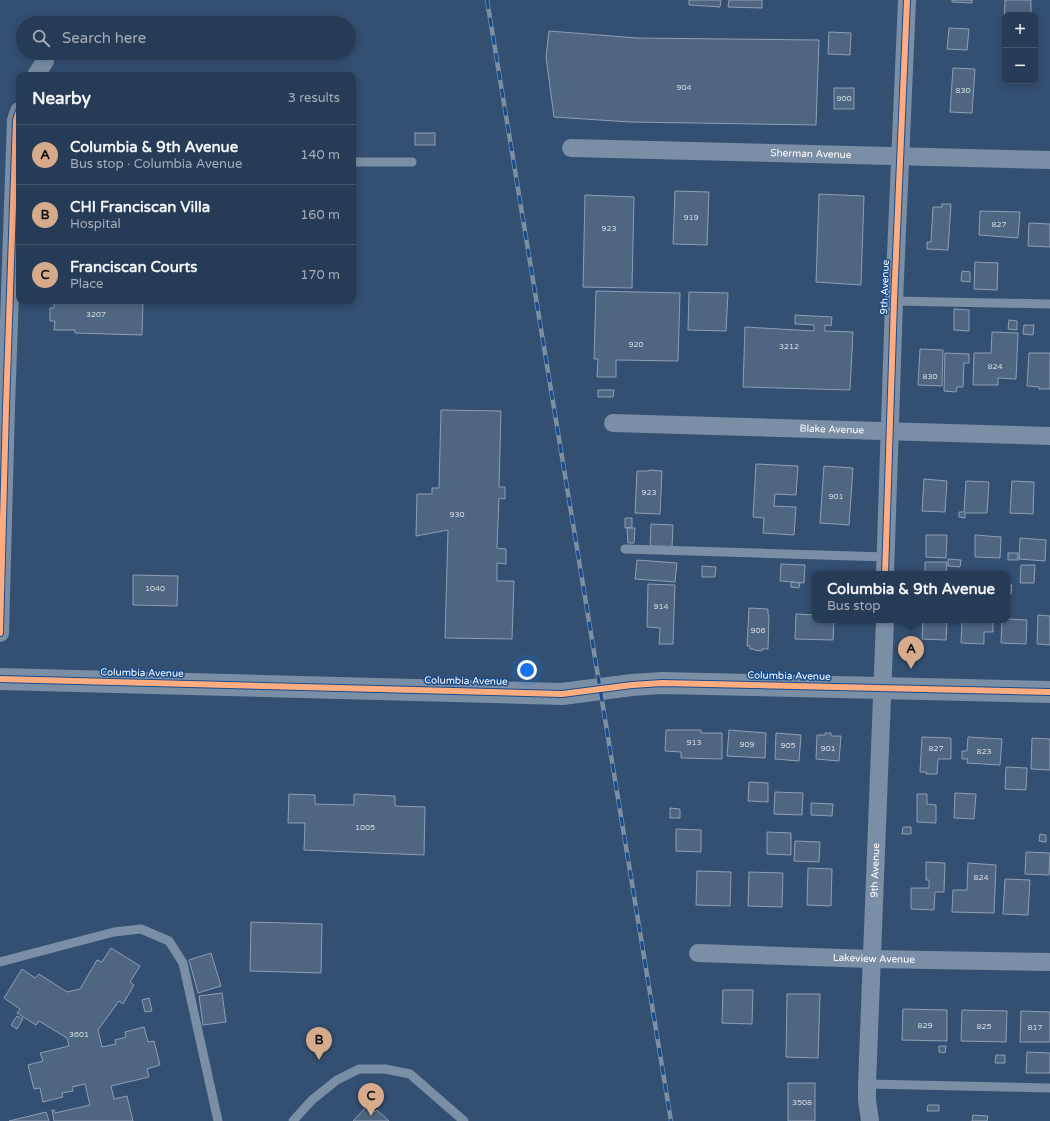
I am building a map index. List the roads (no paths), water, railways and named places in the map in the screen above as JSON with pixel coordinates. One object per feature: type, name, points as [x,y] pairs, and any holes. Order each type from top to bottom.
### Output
[{"type":"street","name":"9th Avenue","points":[[886,566],[894,302],[907,0]]},
{"type":"street","name":"Sherman Avenue","points":[[571,148],[1050,160]]},
{"type":"street","points":[[0,632],[3,407],[16,157]]},
{"type":"street","name":"Blake Avenue","points":[[613,423],[1050,436]]},
{"type":"street","name":"9th Avenue","points":[[870,1121],[867,1100],[867,1084],[885,623]]},
{"type":"street","name":"Columbia Avenue","points":[[0,679],[562,694],[632,685],[662,683],[1050,692]]},
{"type":"street","name":"Lakeview Avenue","points":[[698,953],[871,959],[1050,962]]},
{"type":"lane","points":[[356,162],[412,162]]},
{"type":"lane","points":[[894,302],[1050,304]]},
{"type":"lane","points":[[625,550],[886,566]]},
{"type":"lane","points":[[0,962],[114,932],[141,930],[169,941],[182,963],[218,1121]]},
{"type":"lane","points":[[293,1121],[312,1100],[337,1080],[358,1070],[385,1069],[410,1074],[464,1121]]},
{"type":"lane","points":[[867,1084],[1050,1088]]},
{"type":"railway","points":[[487,0],[671,1121]]},
{"type":"place","name":"Columbia & 9th Avenue","points":[[911,669]]},
{"type":"place","name":"CHI Franciscan Villa","points":[[319,1060]]},
{"type":"place","name":"Franciscan Courts","points":[[371,1116]]}]
